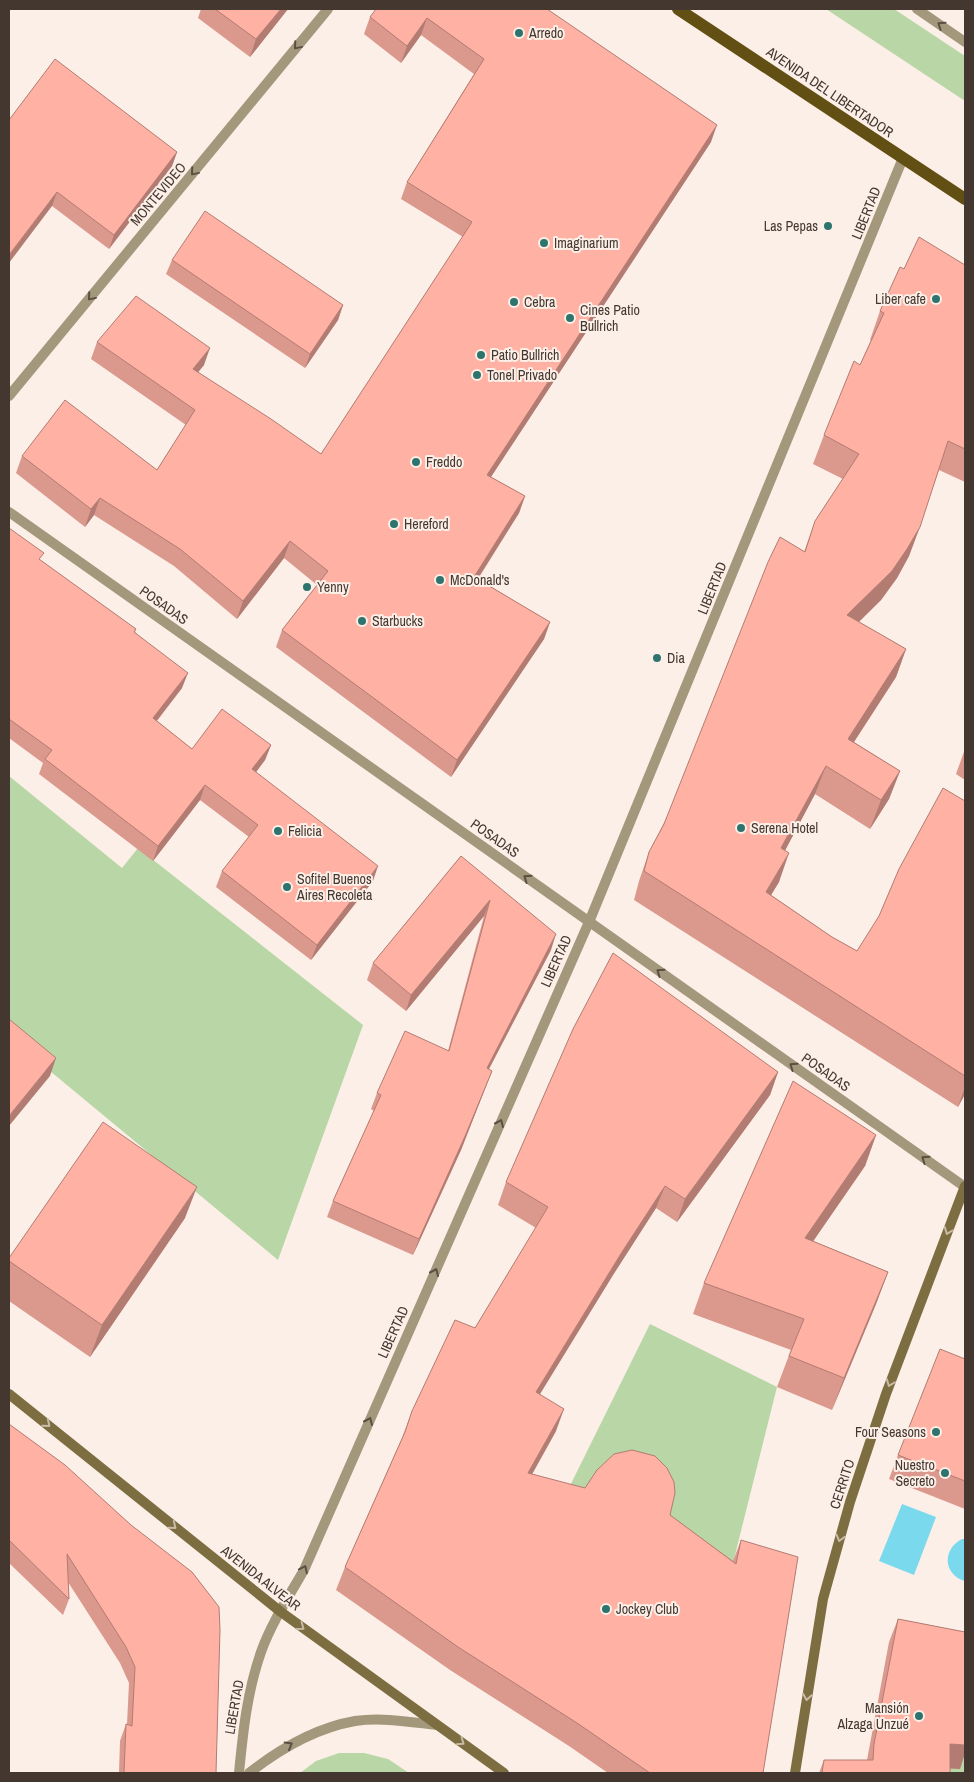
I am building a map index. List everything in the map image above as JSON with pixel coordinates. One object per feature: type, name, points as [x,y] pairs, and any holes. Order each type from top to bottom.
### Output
[{"type":"main road","name":"AVENIDA DEL LIBERTADOR","points":[[678,9],[965,199]]},
{"type":"street","name":"MONTEVIDEO","points":[[9,396],[328,9]]},
{"type":"street","points":[[917,9],[965,42]]},
{"type":"street","name":"LIBERTAD","points":[[239,1773],[246,1709],[252,1680],[262,1650],[304,1570],[589,922],[904,158]]},
{"type":"street","name":"POSADAS","points":[[9,512],[965,1187]]},
{"type":"street","name":"CERRITO","points":[[795,1773],[824,1599],[850,1502],[886,1394],[965,1187]]},
{"type":"street","name":"AVENIDA ALVEAR","points":[[9,1394],[281,1612],[504,1773]]},
{"type":"street","points":[[249,1773],[271,1756],[298,1740],[326,1729],[357,1721],[379,1720],[436,1725]]},
{"type":"green space","points":[[826,9],[894,9],[965,56],[965,101]]},
{"type":"green space","points":[[9,776],[122,868],[138,848],[363,1025],[278,1260],[9,1037]]},
{"type":"green space","points":[[650,1324],[777,1387],[733,1563],[560,1506]]},
{"type":"green space","points":[[965,1730],[965,1773],[941,1773]]},
{"type":"green space","points":[[339,1753],[364,1753],[388,1759],[409,1773],[300,1773],[316,1761]]},
{"type":"water","points":[[902,1504],[936,1517],[914,1575],[879,1561]]},
{"type":"water","points":[[965,1539],[965,1581],[952,1573],[948,1562],[948,1555],[951,1549],[955,1543]]},
{"type":"building","points":[[215,9],[281,9],[256,39]]},
{"type":"building","name":"Patio Bullrich","points":[[376,9],[547,9],[717,125],[487,475],[525,496],[474,577],[550,622],[457,760],[282,630],[328,571],[290,541],[243,601],[180,549],[100,498],[91,509],[22,456],[65,400],[157,470],[195,410],[97,342],[136,296],[210,348],[193,369],[321,454],[472,222],[407,182],[484,59],[427,18],[407,46],[370,17]]},
{"type":"building","points":[[55,59],[177,152],[114,235],[57,192],[9,255],[9,120]]},
{"type":"building","points":[[205,211],[343,305],[310,354],[172,260]]},
{"type":"building","points":[[919,237],[965,265],[965,449],[948,441],[920,527],[892,571],[847,615],[906,649],[848,739],[900,771],[881,800],[826,766],[781,848],[789,853],[766,892],[832,937],[857,951],[879,916],[899,869],[943,788],[965,801],[965,1076],[644,871],[649,852],[664,824],[768,562],[780,537],[805,552],[815,521],[859,454],[824,435],[854,361],[860,365],[884,313],[880,311],[900,267],[904,269]]},
{"type":"building","points":[[9,528],[44,553],[39,559],[136,629],[134,632],[188,673],[153,718],[192,749],[222,709],[271,745],[252,769],[378,866],[317,945],[222,871],[258,825],[205,785],[158,846],[45,759],[52,750],[9,719]]},
{"type":"building","points":[[461,856],[556,934],[487,1068],[492,1071],[419,1239],[333,1201],[381,1095],[377,1093],[405,1031],[449,1051],[490,900],[411,995],[373,963]]},
{"type":"building","points":[[613,953],[778,1072],[685,1199],[665,1186],[622,1252],[536,1392],[564,1409],[528,1473],[585,1488],[597,1470],[614,1454],[632,1450],[655,1456],[667,1468],[674,1482],[675,1493],[670,1515],[736,1564],[741,1540],[798,1557],[763,1773],[650,1773],[577,1723],[458,1647],[345,1567],[405,1432],[412,1411],[455,1320],[475,1328],[548,1207],[506,1182],[573,1029]]},
{"type":"building","points":[[9,1019],[56,1058],[9,1116]]},
{"type":"building","points":[[793,1081],[876,1135],[805,1238],[888,1272],[844,1378],[789,1356],[804,1319],[704,1283]]},
{"type":"building","points":[[103,1122],[197,1187],[102,1325],[9,1261],[9,1258]]},
{"type":"building","name":"Four Seasons","points":[[940,1349],[965,1359],[965,1481],[898,1455]]},
{"type":"building","points":[[9,1424],[65,1465],[131,1525],[192,1572],[219,1607],[216,1773],[124,1773],[126,1724],[132,1726],[135,1667],[126,1647],[67,1554],[69,1599],[9,1540]]},
{"type":"building","name":"Mansión Alzaga Unzué","points":[[898,1619],[965,1632],[965,1745],[950,1744],[950,1773],[822,1773],[824,1760],[873,1760],[874,1744]]},
{"type":"place","name":"Arredo","points":[[519,33]]},
{"type":"place","name":"Las Pepas","points":[[828,226]]},
{"type":"place","name":"Imaginarium","points":[[544,243]]},
{"type":"place","name":"Liber cafe","points":[[936,299]]},
{"type":"place","name":"Cebra","points":[[514,302]]},
{"type":"place","name":"Cines Patio Bullrich","points":[[570,318]]},
{"type":"place","name":"Patio Bullrich","points":[[481,355]]},
{"type":"place","name":"Tonel Privado","points":[[477,375]]},
{"type":"place","name":"Freddo","points":[[416,462]]},
{"type":"place","name":"Hereford","points":[[394,524]]},
{"type":"place","name":"McDonald's","points":[[440,580]]},
{"type":"place","name":"Yenny","points":[[307,587]]},
{"type":"place","name":"Starbucks","points":[[362,621]]},
{"type":"place","name":"Dia","points":[[657,658]]},
{"type":"place","name":"Serena Hotel","points":[[741,828]]},
{"type":"place","name":"Felicia","points":[[278,831]]},
{"type":"place","name":"Sofitel Buenos Aires Recoleta","points":[[287,887]]},
{"type":"place","name":"Four Seasons","points":[[936,1432]]},
{"type":"place","name":"Nuestro Secreto","points":[[945,1473]]},
{"type":"place","name":"Jockey Club","points":[[606,1609]]},
{"type":"place","name":"Mansión Alzaga Unzué","points":[[919,1716]]}]
